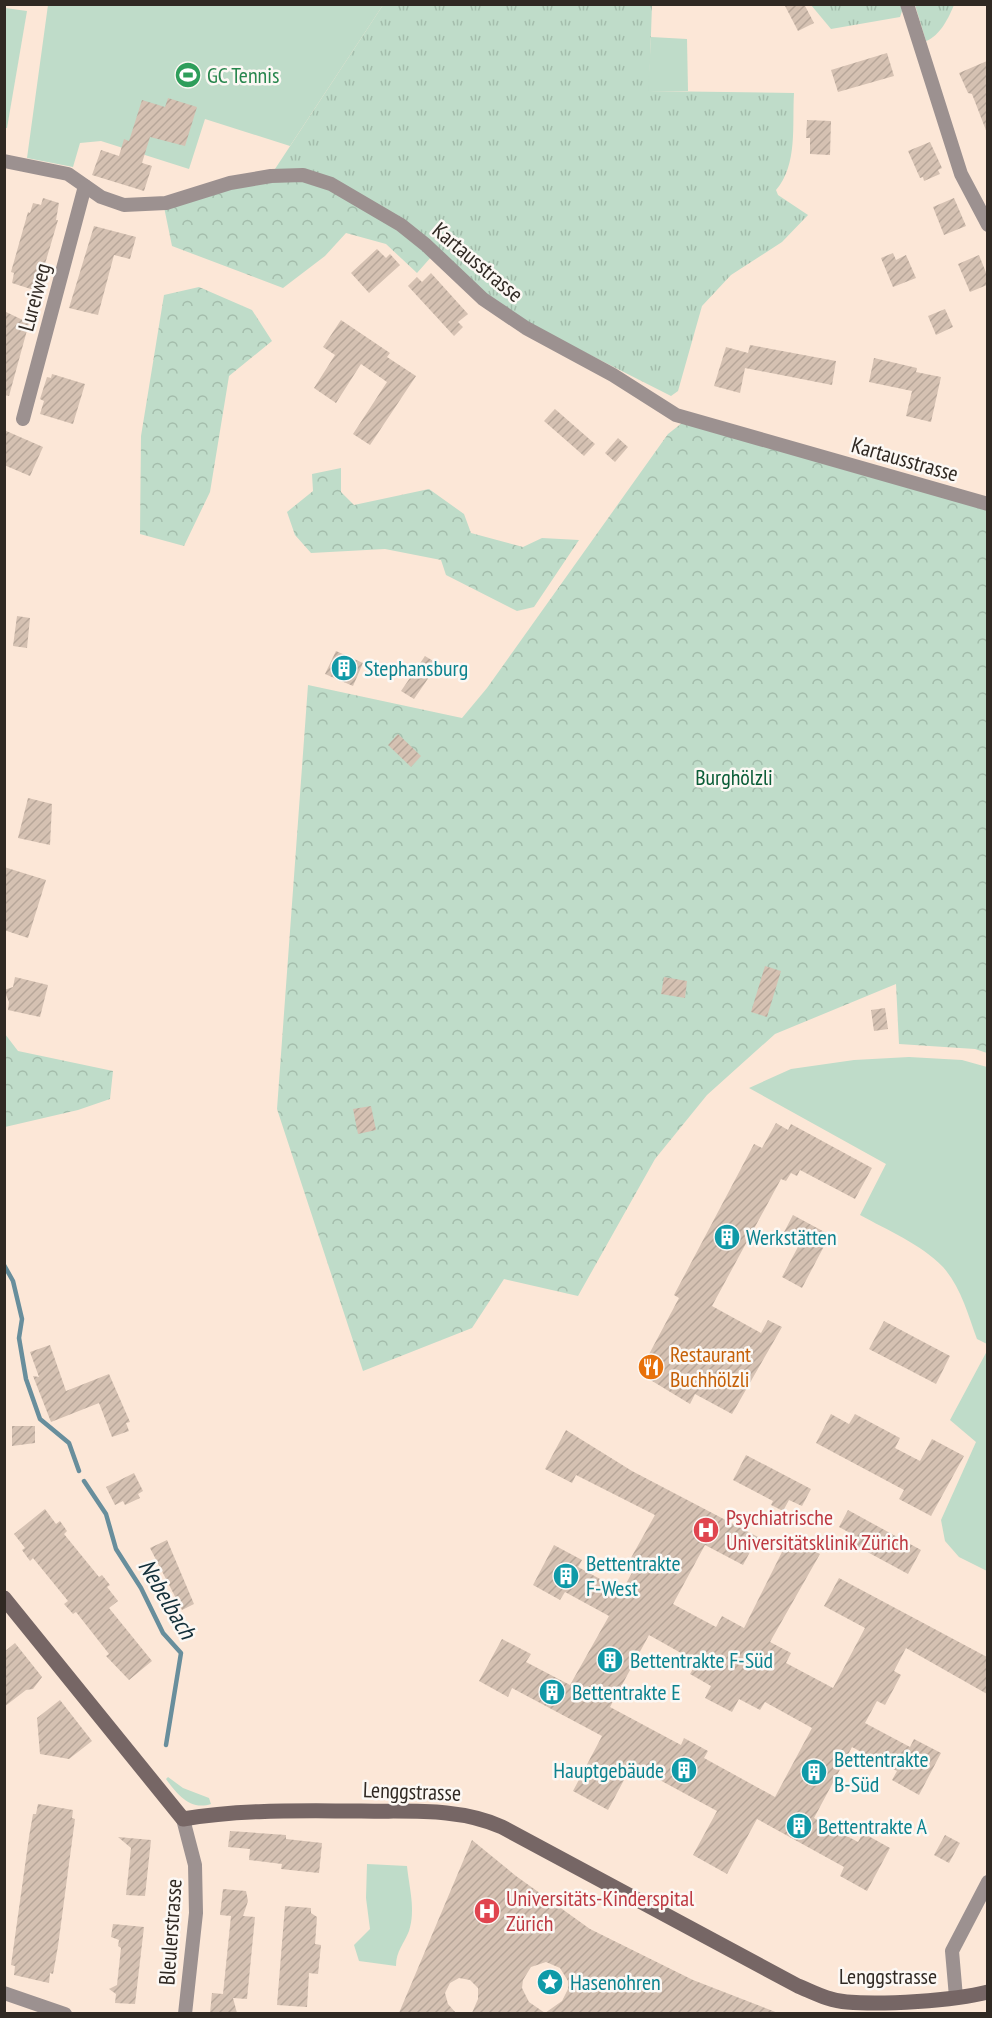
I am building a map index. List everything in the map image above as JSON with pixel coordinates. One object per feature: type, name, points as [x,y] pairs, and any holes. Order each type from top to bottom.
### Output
[{"type":"street","points":[[907,4],[961,174],[987,225]]},
{"type":"street","name":"Kartausstrasse","points":[[4,161],[68,174],[105,199],[139,206],[166,203],[230,183],[271,176],[303,175],[332,184],[401,225],[426,245],[483,299],[526,328],[613,375],[676,415],[987,504]]},
{"type":"street","name":"Lureiweg","points":[[23,419],[85,186]]},
{"type":"street","points":[[4,1598],[183,1820]]},
{"type":"street","name":"Lenggstrasse","points":[[183,1820],[241,1811],[421,1812],[475,1816],[502,1827],[798,1986],[826,1998],[862,2002],[956,1997],[987,1992]]},
{"type":"street","name":"Bleulerstrasse","points":[[183,1820],[195,1865],[196,1901],[185,2013]]},
{"type":"street","points":[[956,1997],[952,1951],[987,1882]]},
{"type":"street","points":[[4,1993],[65,2013]]},
{"type":"green space","points":[[902,4],[903,8],[900,17],[831,29],[811,5]]},
{"type":"green space","points":[[915,4],[954,5],[940,31],[926,41]]},
{"type":"green space","name":"GC Tennis","points":[[48,5],[383,5],[290,146],[205,119],[189,169],[101,141],[80,143],[73,167],[27,158]]},
{"type":"green space","points":[[383,5],[652,5],[649,91],[794,93],[791,157],[783,180],[776,190],[778,195],[808,215],[782,242],[731,275],[702,306],[678,391],[671,396],[525,322],[486,294],[425,238],[273,172]]},
{"type":"green space","points":[[5,8],[27,11],[7,128],[4,128]]},
{"type":"green space","points":[[651,37],[687,39],[688,91],[648,91]]},
{"type":"green space","points":[[302,179],[354,202],[402,233],[432,256],[417,273],[386,244],[346,233],[325,256],[283,288],[172,246],[164,207],[232,187]]},
{"type":"green space","points":[[199,287],[252,310],[272,341],[229,376],[210,492],[184,546],[140,534],[141,436],[164,295]]},
{"type":"green space","name":"Burghölzli","points":[[682,423],[987,509],[987,1053],[975,1049],[899,1044],[896,984],[775,1034],[707,1095],[655,1159],[578,1296],[504,1279],[472,1328],[363,1371],[277,1109],[308,685],[462,718],[487,688],[668,434]]},
{"type":"green space","points":[[341,468],[341,492],[354,505],[429,489],[464,514],[471,533],[523,547],[542,538],[579,540],[534,607],[517,611],[446,575],[441,560],[385,549],[311,553],[295,535],[287,512],[313,491],[312,474]]},
{"type":"green space","points":[[5,1034],[18,1051],[113,1071],[110,1099],[78,1110],[5,1127]]},
{"type":"green space","points":[[909,1057],[962,1060],[987,1067],[987,1344],[977,1339],[959,1292],[943,1267],[914,1244],[860,1215],[886,1164],[749,1088],[791,1069],[854,1060]]},
{"type":"green space","points":[[987,1351],[987,1571],[959,1557],[945,1541],[941,1520],[976,1442],[950,1420]]},
{"type":"green space","points":[[168,1777],[183,1788],[209,1798],[211,1804],[203,1806],[185,1800],[166,1779]]},
{"type":"green space","points":[[367,1864],[407,1866],[412,1915],[409,1931],[399,1952],[396,1966],[359,1961],[354,1945],[370,1929],[366,1898]]},
{"type":"building","points":[[784,4],[804,4],[814,23],[798,31]]},
{"type":"building","points":[[887,53],[894,76],[838,92],[831,70]]},
{"type":"building","points":[[987,61],[987,133],[972,94],[968,93],[959,73]]},
{"type":"building","points":[[168,98],[197,107],[185,146],[150,137],[142,163],[152,166],[144,191],[92,175],[101,150],[119,156],[124,139],[129,141],[142,100],[165,107]]},
{"type":"building","points":[[807,120],[831,121],[830,155],[810,154],[810,138],[806,138]]},
{"type":"building","points":[[930,142],[942,168],[938,170],[940,174],[924,181],[923,177],[920,178],[908,151]]},
{"type":"building","points":[[43,198],[59,203],[56,220],[58,220],[37,291],[12,283],[14,273],[11,272],[28,212],[30,213],[33,203],[41,205]]},
{"type":"building","points":[[954,198],[966,226],[944,235],[933,207]]},
{"type":"building","points":[[94,226],[136,237],[130,259],[114,255],[98,315],[69,308]]},
{"type":"building","points":[[377,249],[386,258],[390,254],[400,265],[369,293],[351,273]]},
{"type":"building","points":[[893,253],[896,260],[906,255],[916,278],[893,287],[881,258]]},
{"type":"building","points":[[979,255],[987,275],[987,285],[970,292],[958,264]]},
{"type":"building","points":[[431,273],[468,314],[458,322],[463,327],[454,336],[408,286],[417,277],[422,282]]},
{"type":"building","points":[[945,309],[953,327],[936,335],[928,316]]},
{"type":"building","points":[[4,311],[29,323],[9,396],[4,395]]},
{"type":"building","points":[[341,320],[390,353],[387,357],[416,376],[370,445],[353,434],[387,382],[361,364],[336,403],[314,388],[335,355],[323,347]]},
{"type":"building","points":[[750,345],[836,361],[832,385],[745,368],[740,393],[714,386],[726,347],[748,353]]},
{"type":"building","points":[[874,358],[917,368],[916,372],[941,377],[931,422],[906,416],[912,391],[869,382]]},
{"type":"building","points":[[52,374],[85,384],[73,424],[40,414],[44,401],[40,399],[47,377],[51,378]]},
{"type":"building","points":[[555,409],[595,444],[584,456],[544,421]]},
{"type":"building","points":[[4,430],[43,447],[30,476],[4,465]]},
{"type":"building","points":[[618,438],[628,447],[615,462],[605,453]]},
{"type":"building","points":[[17,616],[30,618],[27,648],[13,646]]},
{"type":"building","name":"Stephansburg","points":[[336,651],[363,663],[353,686],[325,674]]},
{"type":"building","points":[[425,656],[438,664],[414,699],[401,691]]},
{"type":"building","points":[[398,734],[421,756],[411,767],[388,745]]},
{"type":"building","points":[[28,798],[52,804],[50,845],[18,838]]},
{"type":"building","points":[[4,867],[46,880],[28,938],[4,930]]},
{"type":"building","points":[[765,966],[781,971],[767,1017],[751,1012]]},
{"type":"building","points":[[15,977],[48,985],[40,1017],[8,1010],[9,1002],[4,990],[13,987]]},
{"type":"building","points":[[664,977],[687,981],[685,998],[661,994]]},
{"type":"building","points":[[885,1008],[888,1029],[874,1031],[871,1010]]},
{"type":"building","points":[[371,1106],[376,1130],[358,1134],[353,1109]]},
{"type":"building","points":[[776,1123],[788,1130],[791,1124],[872,1168],[855,1199],[800,1170],[797,1176],[791,1173],[786,1181],[781,1179],[712,1306],[761,1333],[768,1320],[782,1327],[732,1414],[695,1394],[690,1404],[639,1373],[679,1298],[674,1295],[754,1144],[762,1148]]},
{"type":"building","points":[[793,1215],[830,1235],[802,1288],[782,1277],[799,1245],[782,1236]]},
{"type":"building","points":[[884,1321],[950,1356],[936,1384],[869,1349]]},
{"type":"building","points":[[50,1345],[66,1391],[109,1374],[130,1422],[126,1423],[129,1431],[112,1437],[99,1403],[51,1422],[33,1376],[39,1377],[30,1352]]},
{"type":"building","points":[[831,1414],[849,1424],[855,1414],[900,1438],[895,1448],[920,1461],[932,1439],[964,1456],[931,1516],[899,1499],[904,1490],[816,1443]]},
{"type":"building","points":[[12,1426],[35,1426],[35,1443],[12,1446]]},
{"type":"building","points":[[566,1430],[632,1471],[758,1537],[743,1565],[705,1545],[673,1604],[716,1627],[722,1616],[744,1628],[789,1538],[820,1554],[770,1642],[791,1653],[786,1663],[833,1688],[865,1628],[824,1606],[839,1578],[987,1657],[987,1694],[906,1648],[894,1671],[901,1675],[885,1705],[877,1701],[865,1723],[910,1747],[914,1739],[941,1753],[919,1795],[892,1780],[897,1771],[852,1747],[814,1818],[858,1842],[863,1833],[890,1848],[867,1891],[840,1876],[844,1867],[757,1819],[727,1874],[693,1855],[717,1811],[632,1765],[608,1810],[573,1791],[602,1736],[512,1688],[508,1697],[479,1681],[502,1639],[531,1654],[526,1662],[570,1685],[609,1616],[565,1592],[560,1600],[533,1585],[554,1545],[582,1560],[578,1567],[622,1591],[634,1569],[627,1565],[655,1515],[576,1475],[572,1483],[545,1469]],"holes":[[[649,1635],[697,1662],[690,1674],[711,1686],[705,1698],[732,1712],[739,1699],[760,1710],[765,1702],[812,1728],[775,1797],[704,1758],[708,1751],[684,1738],[681,1745],[610,1707]]]},
{"type":"building","points":[[746,1455],[811,1489],[802,1506],[789,1500],[783,1511],[771,1505],[773,1501],[733,1480]]},
{"type":"building","points":[[134,1473],[143,1491],[138,1494],[140,1498],[125,1505],[123,1501],[115,1505],[106,1487]]},
{"type":"building","points":[[45,1509],[56,1524],[60,1521],[67,1531],[64,1534],[99,1577],[102,1575],[110,1585],[107,1587],[118,1601],[109,1608],[152,1661],[129,1680],[106,1656],[109,1654],[76,1612],[73,1614],[64,1604],[68,1601],[33,1558],[30,1561],[22,1550],[25,1548],[14,1534]]},
{"type":"building","points":[[848,1510],[921,1550],[908,1574],[860,1548],[858,1552],[846,1545],[852,1534],[839,1527]]},
{"type":"building","points":[[167,1540],[194,1604],[182,1610],[150,1548]]},
{"type":"building","points":[[15,1643],[42,1677],[33,1689],[26,1690],[4,1707],[4,1652]]},
{"type":"building","points":[[60,1700],[92,1741],[69,1759],[40,1754],[37,1718]]},
{"type":"building","points":[[38,1804],[73,1810],[72,1818],[75,1819],[58,1946],[49,1983],[14,1975],[15,1966],[11,1965],[29,1837],[33,1814],[36,1814]]},
{"type":"building","points":[[230,1831],[286,1835],[286,1839],[322,1843],[319,1873],[281,1869],[282,1864],[249,1860],[250,1849],[228,1847]]},
{"type":"building","points":[[945,1835],[960,1843],[949,1863],[934,1855]]},
{"type":"building","points":[[118,1837],[151,1840],[145,1896],[126,1895],[131,1848]]},
{"type":"building","points":[[472,1840],[516,1876],[590,1929],[693,1980],[778,2013],[545,2013],[472,2013],[478,1999],[478,1988],[470,1980],[459,1978],[450,1983],[445,1993],[448,2004],[456,2013],[399,2013]],"holes":[[[546,1962],[560,1968],[568,1981],[568,1989],[562,2001],[545,2013],[529,2002],[522,1988],[523,1980],[531,1967]]]},
{"type":"building","points":[[223,1889],[246,1891],[248,1901],[243,1916],[255,1917],[247,1999],[233,1998],[237,2013],[210,2013],[212,1993],[223,1994],[231,1916],[220,1915]]},
{"type":"building","points":[[285,1906],[311,1908],[311,1913],[317,1917],[315,1944],[321,1945],[318,1974],[309,1973],[307,2007],[277,2005]]},
{"type":"building","points":[[113,1924],[144,1927],[135,2004],[115,2003],[116,1994],[109,1989],[117,1985],[121,1948],[118,1946],[119,1940],[111,1937]]},
{"type":"waterway","name":"Nebelbach","points":[[4,1265],[13,1281],[22,1319],[19,1338],[26,1379],[40,1419],[69,1443],[79,1471]]},
{"type":"waterway","name":"Nebelbach","points":[[84,1481],[106,1514],[116,1549],[141,1588],[163,1633],[181,1653],[166,1745]]},
{"type":"place","name":"GC Tennis","points":[[188,75]]},
{"type":"place","name":"Stephansburg","points":[[344,668]]},
{"type":"place","name":"Werkstätten","points":[[727,1237]]},
{"type":"place","name":"Restaurant Buchhölzli","points":[[651,1367]]},
{"type":"place","name":"Psychiatrische Universitätsklinik Zürich","points":[[706,1530]]},
{"type":"place","name":"Bettentrakte F-West","points":[[566,1576]]},
{"type":"place","name":"Bettentrakte F-Süd","points":[[610,1660]]},
{"type":"place","name":"Bettentrakte E","points":[[552,1692]]},
{"type":"place","name":"Hauptgebäude","points":[[684,1770]]},
{"type":"place","name":"Bettentrakte B-Süd","points":[[814,1772]]},
{"type":"place","name":"Bettentrakte A","points":[[799,1826]]},
{"type":"place","name":"Universitäts-Kinderspital Zürich","points":[[487,1911]]},
{"type":"place","name":"Hasenohren","points":[[550,1982]]}]
